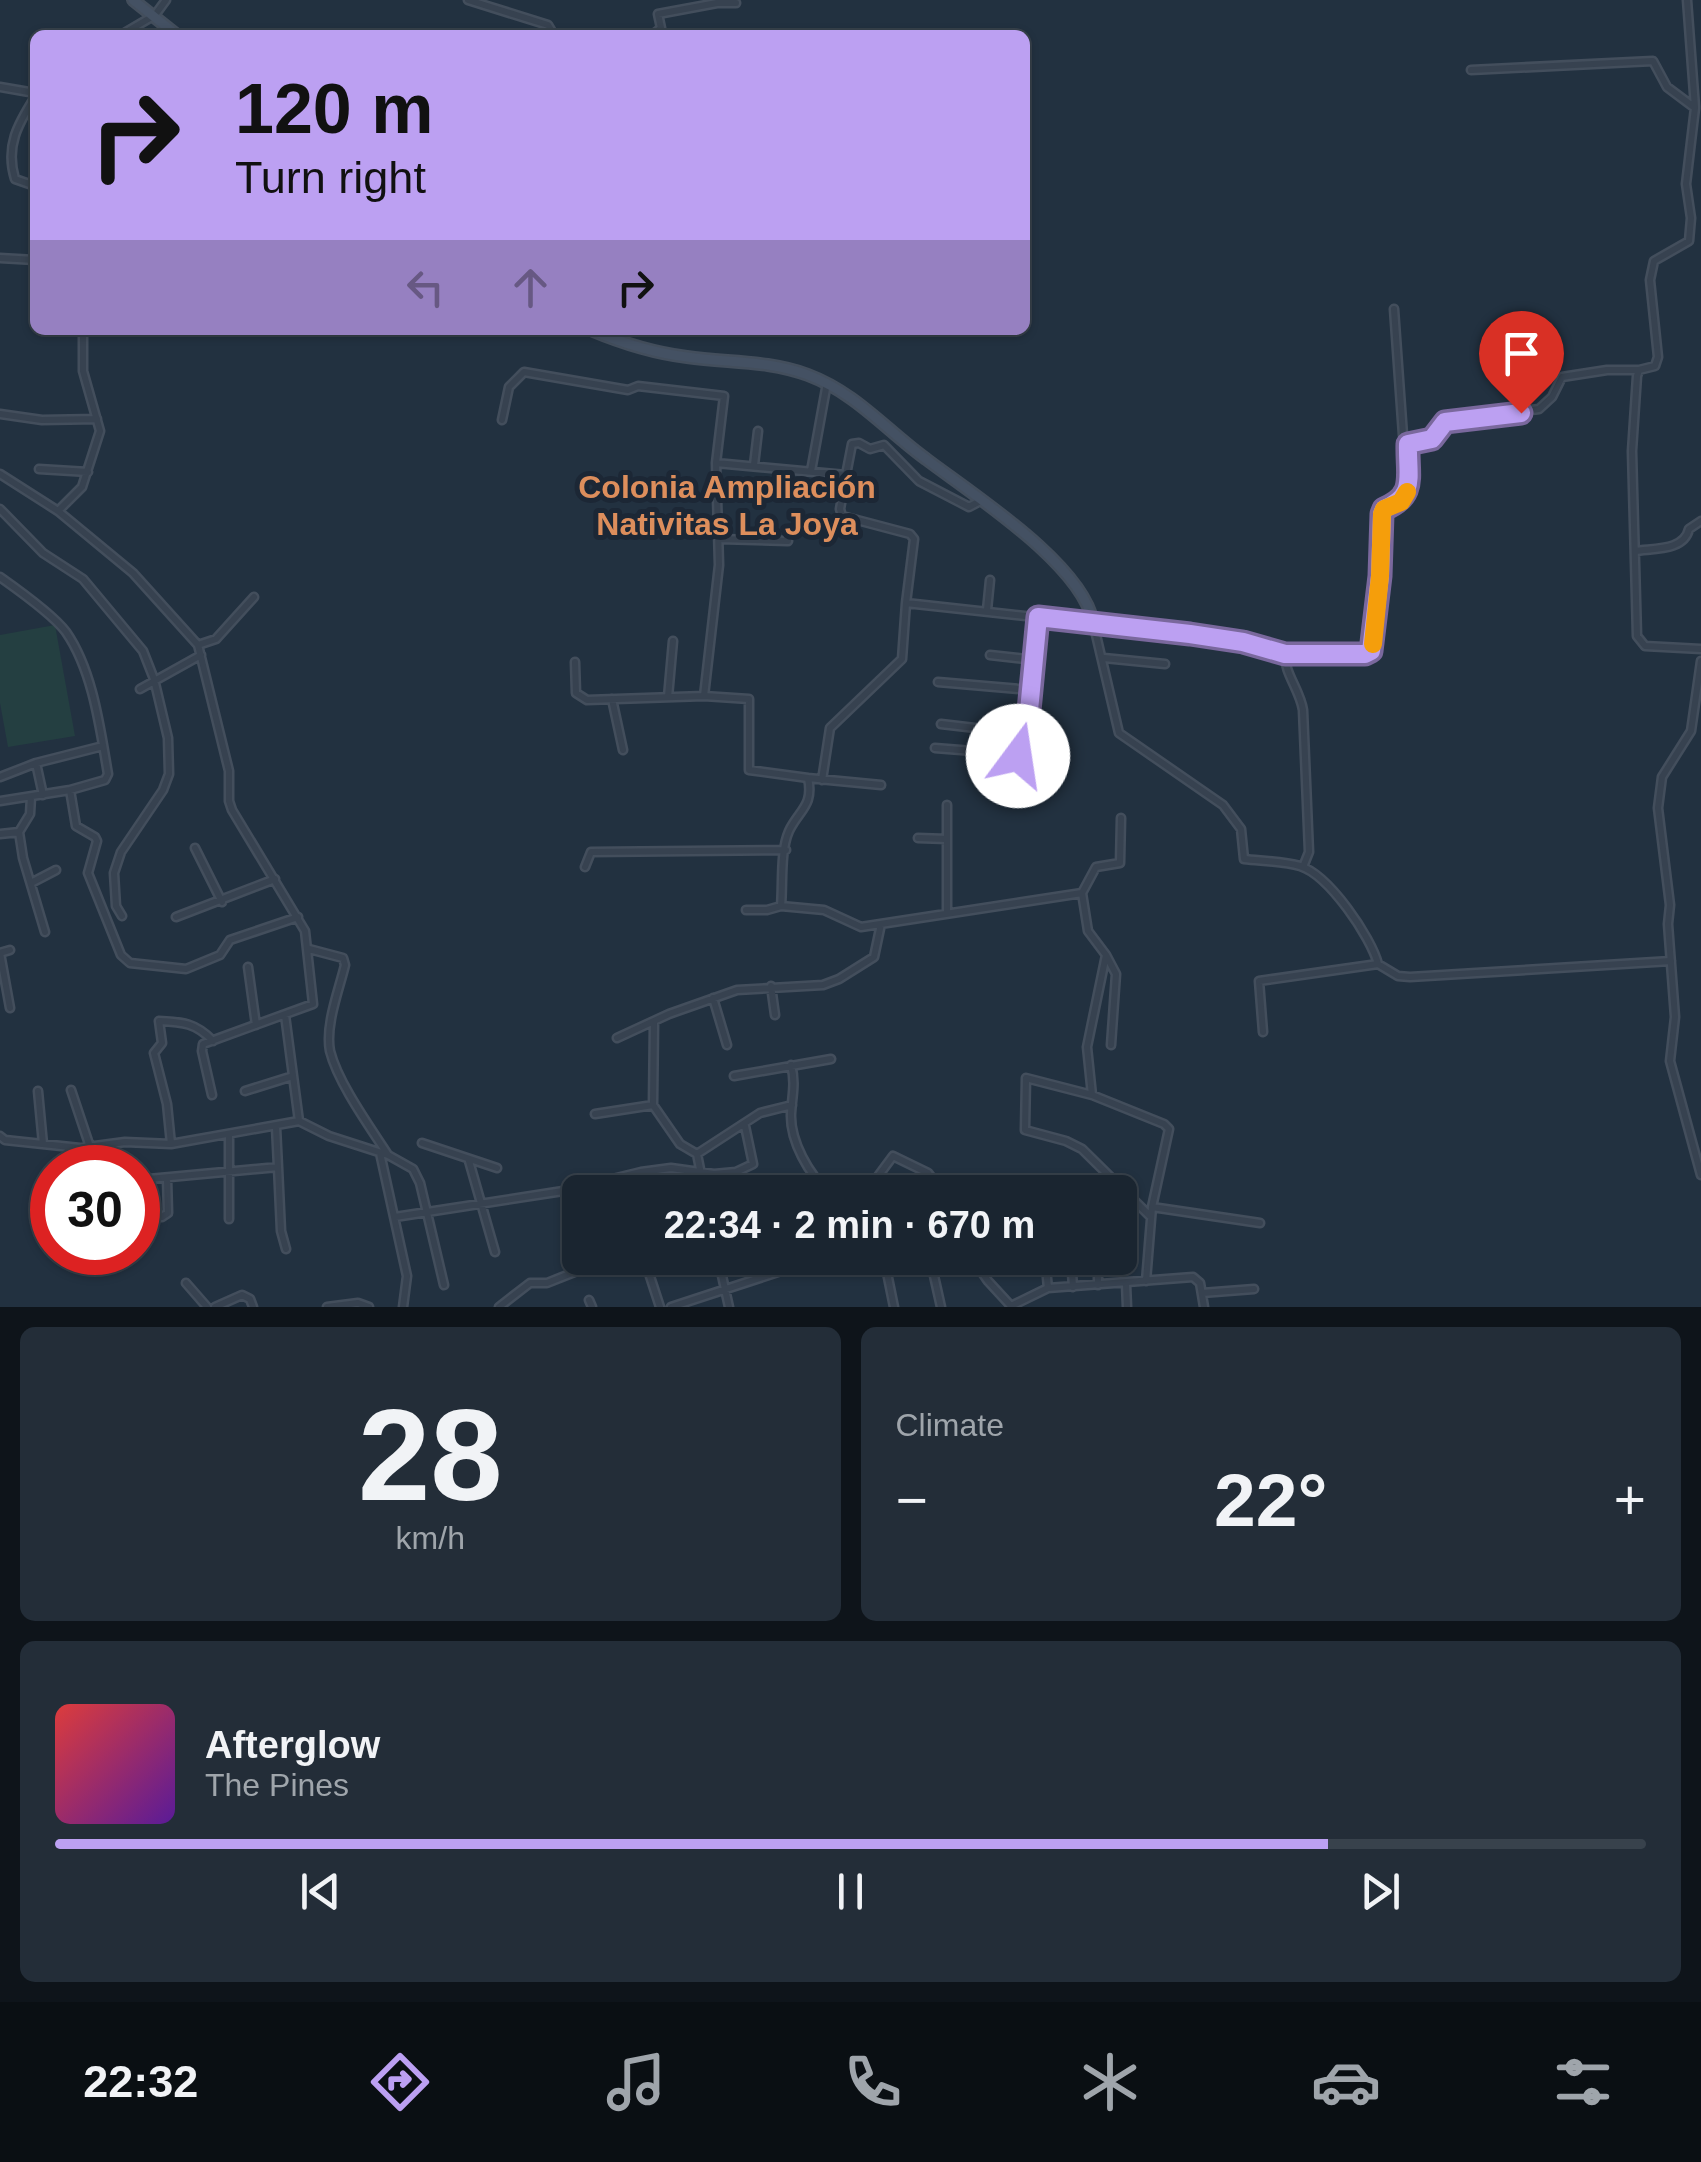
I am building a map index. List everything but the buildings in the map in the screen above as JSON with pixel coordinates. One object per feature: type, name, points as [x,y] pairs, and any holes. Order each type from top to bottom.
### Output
[{"type":"street","points":[[133,0],[171,30]]},
{"type":"street","points":[[128,30],[154,15],[166,0]]},
{"type":"street","points":[[468,0],[548,24],[551,30]]},
{"type":"street","points":[[1408,444],[1432,439],[1445,422],[1539,409],[1552,398],[1562,377],[1607,370],[1650,370],[1658,357],[1650,280],[1654,262],[1689,241],[1691,218],[1686,184],[1696,108],[1687,0]]},
{"type":"street","points":[[658,30],[658,14],[717,2],[736,4]]},
{"type":"street","points":[[1472,70],[1653,60],[1667,86],[1696,108]]},
{"type":"street","points":[[0,88],[30,94]]},
{"type":"street","points":[[30,103],[15,127],[12,161],[15,179],[30,184]]},
{"type":"street","points":[[0,158],[12,161]]},
{"type":"street","points":[[0,258],[30,260]]},
{"type":"street","points":[[906,603],[1243,642],[1285,654],[1371,651],[1382,514],[1406,494],[1408,444],[1403,436],[1394,309]]},
{"type":"street","points":[[58,511],[82,487],[98,438],[83,371],[83,335]]},
{"type":"street","points":[[607,335],[664,354],[781,367],[827,383],[853,398],[923,457],[1004,514],[1086,598],[1104,658],[1115,722],[1124,739],[1222,805],[1241,828],[1244,859],[1303,866],[1329,887],[1373,945],[1378,964]]},
{"type":"street","points":[[1639,370],[1633,441],[1640,642],[1644,646],[1701,650]]},
{"type":"street","points":[[502,420],[510,388],[524,372],[628,390],[638,386],[721,395],[726,400],[716,464],[720,539],[704,696]]},
{"type":"street","points":[[811,471],[827,383]]},
{"type":"street","points":[[0,414],[42,420],[97,420]]},
{"type":"street","points":[[754,465],[758,431]]},
{"type":"street","points":[[822,780],[830,728],[902,659],[914,540],[910,534],[842,516],[852,444],[870,449],[884,445],[919,482],[933,491],[969,507],[982,500]]},
{"type":"street","points":[[716,464],[846,475]]},
{"type":"street","points":[[39,470],[88,472]]},
{"type":"street","points":[[0,474],[58,511],[153,591],[198,645],[229,771],[229,802],[298,917],[309,949],[313,1004],[203,1044],[212,1095]]},
{"type":"street","points":[[0,509],[43,553],[84,579],[143,651],[154,679],[168,738],[169,774],[163,790],[121,852],[114,873],[116,906],[122,916]]},
{"type":"street","points":[[1635,551],[1680,544],[1687,539],[1689,529],[1701,521]]},
{"type":"street","points":[[720,539],[788,541]]},
{"type":"street","points":[[0,577],[64,629],[87,682],[108,774],[105,780],[70,790],[0,802]]},
{"type":"street","points":[[986,610],[990,580]]},
{"type":"street","points":[[198,645],[216,639],[254,597]]},
{"type":"street","points":[[935,748],[1023,756],[1038,617]]},
{"type":"street","points":[[668,697],[673,641]]},
{"type":"street","points":[[990,654],[1035,660]]},
{"type":"street","points":[[1285,654],[1284,664],[1302,696],[1304,710],[1309,852],[1303,866]]},
{"type":"street","points":[[140,689],[201,655]]},
{"type":"street","points":[[1104,658],[1165,664]]},
{"type":"street","points":[[576,662],[576,693],[587,700],[704,696],[749,699],[749,770],[881,785]]},
{"type":"street","points":[[1701,662],[1691,731],[1667,768],[1658,791],[1670,906],[1675,1017],[1670,1061],[1701,1176]]},
{"type":"street","points":[[938,682],[1031,690]]},
{"type":"street","points":[[612,699],[623,750]]},
{"type":"street","points":[[941,724],[1026,734]]},
{"type":"street","points":[[0,777],[103,746]]},
{"type":"street","points":[[36,764],[43,795]]},
{"type":"street","points":[[781,906],[790,828],[800,818],[810,795],[808,778]]},
{"type":"street","points":[[70,790],[76,826],[97,842],[88,873],[93,888],[121,955],[130,963],[186,969],[220,955],[230,940],[298,917]]},
{"type":"street","points":[[31,797],[30,814],[19,832],[45,932]]},
{"type":"street","points":[[947,805],[947,912]]},
{"type":"street","points":[[1111,1044],[1116,974],[1088,931],[1082,893],[1096,867],[1120,863],[1121,818]]},
{"type":"street","points":[[0,834],[19,832]]},
{"type":"street","points":[[918,838],[947,839]]},
{"type":"street","points":[[195,848],[222,902]]},
{"type":"street","points":[[585,867],[591,852],[786,850]]},
{"type":"street","points":[[31,883],[56,870]]},
{"type":"street","points":[[176,916],[275,879]]},
{"type":"street","points":[[746,910],[781,906],[824,910],[853,925],[881,924],[1082,893]]},
{"type":"street","points":[[617,1038],[668,1014],[738,990],[811,986],[840,979],[874,956],[881,924]]},
{"type":"street","points":[[309,949],[344,958],[330,1051],[384,1154],[408,1276],[403,1307]]},
{"type":"street","points":[[10,950],[0,953],[10,1008]]},
{"type":"street","points":[[1092,1095],[1087,1047],[1106,955]]},
{"type":"street","points":[[1263,1032],[1259,981],[1378,964],[1398,976],[1410,977],[1671,961]]},
{"type":"street","points":[[248,967],[256,1025]]},
{"type":"street","points":[[771,986],[775,1014]]},
{"type":"street","points":[[713,998],[727,1045]]},
{"type":"street","points":[[285,1016],[299,1121]]},
{"type":"street","points":[[171,1144],[168,1104],[154,1053],[162,1043],[159,1021],[186,1022],[199,1027],[213,1041]]},
{"type":"street","points":[[654,1022],[653,1105],[673,1137],[689,1152],[697,1154],[760,1114],[792,1106]]},
{"type":"street","points":[[734,1076],[831,1059]]},
{"type":"street","points":[[791,1065],[791,1122],[814,1175]]},
{"type":"street","points":[[245,1091],[293,1076]]},
{"type":"street","points":[[1146,1280],[1152,1207],[1168,1129],[1092,1095],[1026,1078],[1026,1130],[1082,1148],[1151,1216]]},
{"type":"street","points":[[71,1090],[89,1145]]},
{"type":"street","points":[[38,1091],[44,1144]]},
{"type":"street","points":[[595,1114],[653,1105]]},
{"type":"street","points":[[104,1145],[171,1144],[299,1121],[329,1136],[384,1154],[417,1175],[444,1285]]},
{"type":"street","points":[[395,1217],[563,1191],[671,1168],[714,1174],[736,1172],[753,1164],[744,1126]]},
{"type":"street","points":[[276,1127],[281,1231],[286,1249]]},
{"type":"street","points":[[229,1136],[230,1219]]},
{"type":"street","points":[[0,1138],[52,1145]]},
{"type":"street","points":[[422,1143],[497,1168]]},
{"type":"street","points":[[697,1154],[700,1170]]},
{"type":"street","points":[[879,1175],[893,1156],[930,1175]]},
{"type":"street","points":[[469,1161],[495,1252]]},
{"type":"street","points":[[160,1178],[278,1167]]},
{"type":"street","points":[[160,1217],[168,1213],[167,1178]]},
{"type":"street","points":[[1152,1207],[1260,1223]]},
{"type":"street","points":[[500,1307],[530,1283],[547,1284],[569,1275]]},
{"type":"street","points":[[650,1275],[660,1307]]},
{"type":"street","points":[[721,1275],[729,1307]]},
{"type":"street","points":[[671,1307],[765,1275]]},
{"type":"street","points":[[887,1275],[894,1307]]},
{"type":"street","points":[[934,1275],[941,1307]]},
{"type":"street","points":[[984,1275],[1012,1307],[1048,1288],[1193,1277],[1200,1284],[1204,1307]]},
{"type":"street","points":[[1047,1275],[1048,1288]]},
{"type":"street","points":[[1072,1275],[1073,1287]]},
{"type":"street","points":[[1098,1275],[1098,1285]]},
{"type":"street","points":[[186,1283],[207,1307]]},
{"type":"street","points":[[1126,1284],[1127,1307]]},
{"type":"street","points":[[1202,1293],[1254,1288]]},
{"type":"street","points":[[215,1307],[242,1295],[247,1296],[253,1307]]},
{"type":"street","points":[[327,1307],[350,1303],[369,1307]]},
{"type":"green space","points":[[55,625],[75,736],[8,747],[0,703],[0,635]]},
{"type":"slow traffic","points":[[1373,644],[1382,514],[1384,509],[1401,502],[1407,492]]},
{"type":"district","name":"Colonia Ampliación Nativitas La Joya","points":[[727,506]]},
{"type":"route","points":[[1018,756],[1025,752],[1038,617],[1190,634],[1243,642],[1285,654],[1371,651],[1382,514],[1405,498],[1408,444],[1432,439],[1445,422],[1521,413]]}]
